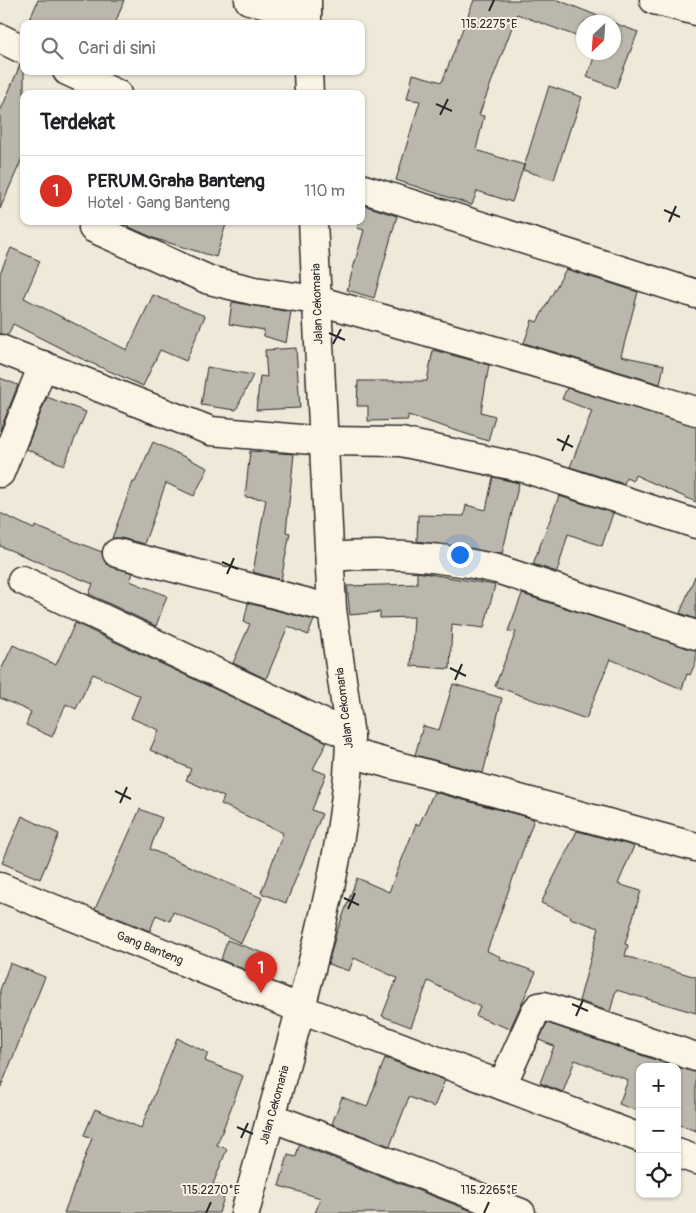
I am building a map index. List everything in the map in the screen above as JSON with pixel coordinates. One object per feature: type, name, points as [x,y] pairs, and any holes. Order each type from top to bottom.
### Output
[{"type":"street","points":[[249,0],[307,12]]},
{"type":"street","points":[[654,0],[696,11]]},
{"type":"street","points":[[0,38],[20,48]]},
{"type":"street","points":[[76,75],[108,90]]},
{"type":"street","points":[[308,75],[309,90]]},
{"type":"street","points":[[365,189],[696,294]]},
{"type":"street","name":"Jalan Cekomaria","points":[[245,1213],[301,1010],[326,907],[345,804],[350,744],[332,609],[313,225]]},
{"type":"street","points":[[93,228],[209,280],[255,291],[316,300],[503,353],[696,411]]},
{"type":"street","points":[[0,349],[211,432],[323,441],[401,442],[524,468],[696,524]]},
{"type":"street","points":[[0,473],[43,365]]},
{"type":"street","points":[[117,553],[332,609]]},
{"type":"street","points":[[330,557],[370,554],[430,556],[465,562],[497,569],[696,635]]},
{"type":"street","points":[[22,580],[350,744],[696,847]]},
{"type":"street","name":"Gang Banteng","points":[[0,887],[301,1010],[636,1136]]},
{"type":"street","points":[[502,1085],[535,1012],[539,1007],[544,1006],[696,1057]]},
{"type":"street","points":[[271,1117],[521,1213]]},
{"type":"street","points":[[681,1154],[696,1160]]},
{"type":"building","points":[[38,0],[124,0],[116,20],[30,20]]},
{"type":"building","points":[[474,0],[558,0],[596,15],[576,15],[576,36],[517,14],[479,115],[484,116],[476,150],[524,165],[512,202],[477,191],[472,205],[396,180],[420,101],[407,99],[413,74],[442,82]]},
{"type":"building","points":[[621,26],[638,32],[616,88],[587,77],[593,60],[621,60]]},
{"type":"building","points":[[20,65],[20,75],[24,75],[24,90],[20,90],[20,163],[0,209],[0,112]]},
{"type":"building","points":[[549,86],[582,97],[554,180],[523,170]]},
{"type":"building","points":[[365,206],[397,216],[374,298],[347,290],[364,230],[357,228],[358,225],[365,225]]},
{"type":"building","points":[[125,225],[226,225],[216,257],[156,239]]},
{"type":"building","points":[[11,248],[40,261],[24,298],[127,350],[153,295],[205,316],[186,361],[160,350],[143,386],[80,358],[13,324],[8,335],[0,334],[0,273]]},
{"type":"building","points":[[566,269],[638,292],[621,356],[664,365],[660,384],[524,343],[532,320],[537,322]]},
{"type":"building","points":[[232,302],[291,312],[286,343],[264,336],[264,330],[229,324]]},
{"type":"building","points":[[296,348],[300,408],[256,410],[260,376],[267,377],[265,350]]},
{"type":"building","points":[[433,350],[489,365],[481,412],[495,416],[488,441],[408,415],[408,420],[368,421],[368,406],[357,406],[358,381],[427,381]]},
{"type":"building","points":[[207,367],[253,375],[236,410],[201,405]]},
{"type":"building","points":[[0,378],[18,385],[0,431]]},
{"type":"building","points":[[567,388],[696,426],[696,502],[635,475],[633,481],[626,478],[624,484],[570,467],[592,411],[562,399]]},
{"type":"building","points":[[47,397],[86,412],[64,465],[26,449]]},
{"type":"building","points":[[153,442],[208,468],[194,496],[166,483],[144,544],[121,538],[112,538],[133,482],[135,482]]},
{"type":"building","points":[[250,451],[294,454],[286,532],[290,533],[281,580],[253,572],[266,499],[245,497]]},
{"type":"building","points":[[493,477],[519,483],[502,554],[417,541],[418,515],[464,516],[466,505],[486,510]]},
{"type":"building","points":[[559,496],[613,513],[602,546],[568,534],[557,572],[533,564]]},
{"type":"building","points":[[0,513],[34,529],[35,526],[102,552],[106,564],[133,573],[130,581],[167,596],[156,626],[89,594],[93,584],[0,546]]},
{"type":"building","points":[[417,572],[495,585],[484,628],[452,624],[450,669],[411,666],[414,617],[380,618],[380,612],[350,615],[347,586],[417,584]]},
{"type":"building","points":[[696,577],[696,619],[680,613]]},
{"type":"building","points":[[522,594],[696,650],[696,662],[690,675],[687,674],[682,689],[610,659],[586,719],[495,686],[516,632],[508,631]]},
{"type":"building","points":[[248,603],[314,620],[308,635],[288,626],[266,679],[233,663],[250,624],[244,622]]},
{"type":"building","points":[[75,623],[327,742],[313,769],[326,774],[312,810],[322,814],[286,903],[261,893],[283,833],[221,804],[224,797],[186,780],[191,769],[150,750],[159,730],[131,718],[140,696],[93,674],[76,709],[66,704],[52,737],[26,725],[31,712],[0,698],[0,672],[13,645],[56,665]]},
{"type":"building","points":[[453,684],[502,698],[483,773],[415,755],[423,726],[439,730]]},
{"type":"building","points":[[434,792],[534,819],[487,951],[501,957],[500,959],[536,972],[510,1029],[476,1016],[480,1007],[428,981],[411,1027],[382,1016],[397,978],[354,958],[349,971],[328,964],[336,934],[357,878],[389,892],[416,824],[419,825]]},
{"type":"building","points":[[140,809],[162,818],[150,849],[262,898],[241,943],[173,912],[170,921],[156,915],[150,931],[95,909]]},
{"type":"building","points":[[22,816],[59,834],[40,879],[2,863]]},
{"type":"building","points":[[577,831],[634,846],[618,884],[641,891],[625,944],[628,945],[625,956],[696,977],[696,1013],[616,990],[610,1012],[579,1001],[599,928],[570,918],[571,916],[541,903]]},
{"type":"building","points":[[227,940],[266,954],[259,975],[221,960]]},
{"type":"building","points":[[10,963],[45,977],[1,1087],[0,990]]},
{"type":"building","points":[[547,1023],[664,1063],[636,1063],[636,1110],[619,1104],[628,1080],[575,1060],[563,1092],[540,1083],[554,1046],[539,1040]]},
{"type":"building","points":[[177,1038],[208,1053],[205,1061],[243,1076],[217,1145],[227,1149],[213,1184],[227,1188],[219,1213],[64,1213],[92,1138],[84,1135],[95,1109],[141,1128]]},
{"type":"building","points":[[385,1058],[445,1080],[434,1107],[409,1097],[390,1146],[332,1124],[342,1097],[367,1107]]},
{"type":"building","points":[[681,1068],[696,1072],[696,1131],[681,1125]]},
{"type":"building","points":[[299,1145],[477,1213],[315,1213],[321,1198],[279,1186],[288,1155],[296,1157]]},
{"type":"place","name":"PERUM.Graha Banteng","points":[[261,993]]}]
